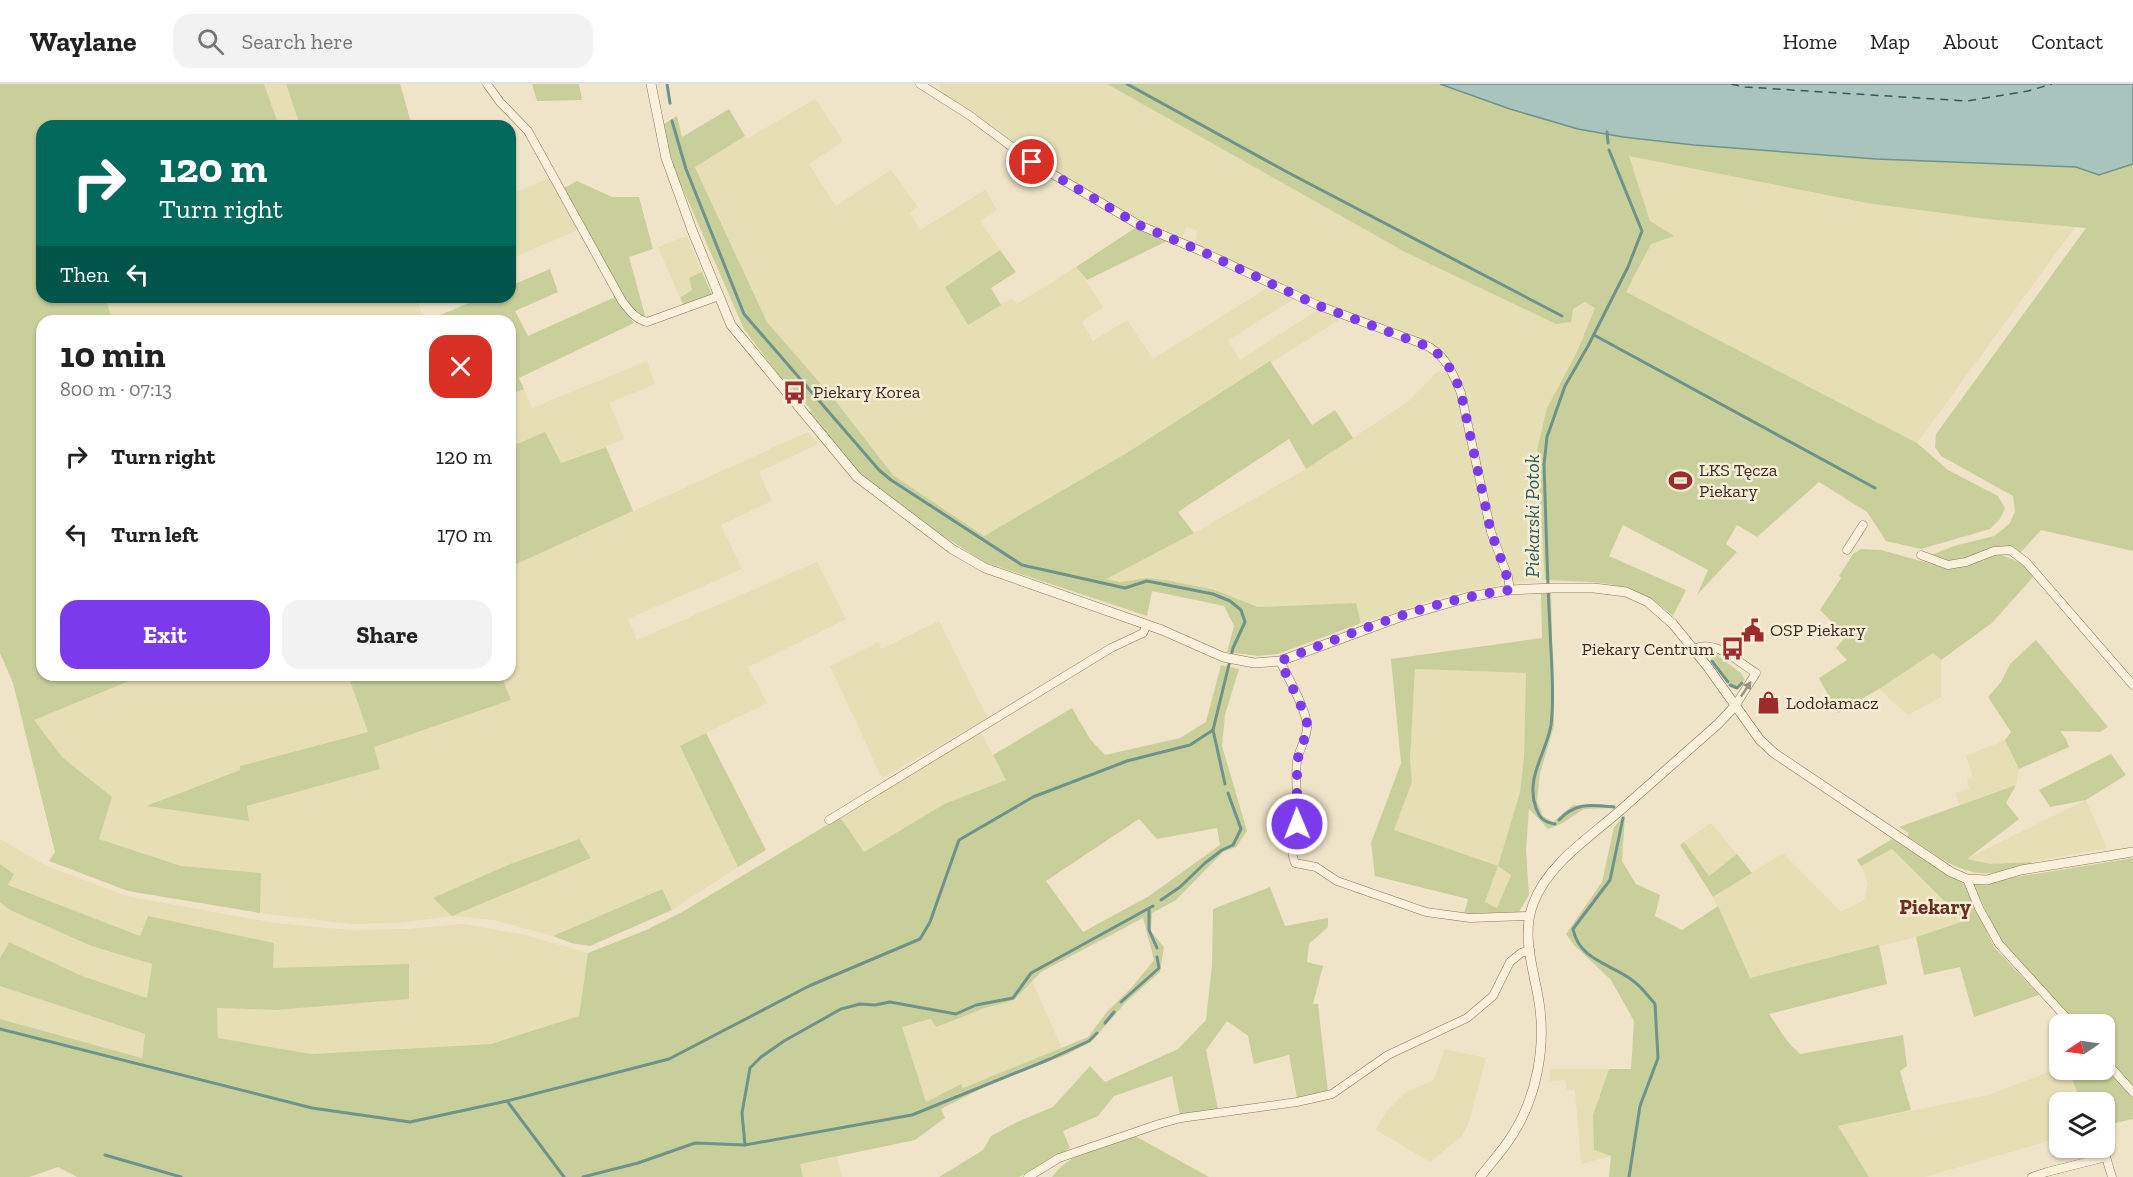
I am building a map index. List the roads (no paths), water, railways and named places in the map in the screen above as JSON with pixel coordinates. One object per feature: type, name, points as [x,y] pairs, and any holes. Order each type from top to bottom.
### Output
[{"type":"street","points":[[487,84],[500,102],[528,131],[622,301],[639,320],[647,322],[719,296]]},
{"type":"street","points":[[651,84],[666,158],[731,325],[857,477],[952,549],[985,568],[1147,624],[1223,657],[1242,662],[1280,661],[1422,609],[1469,597],[1510,590],[1605,589],[1635,596],[1660,611],[1694,649],[1760,740],[1785,762],[1950,872],[1967,879],[1987,880],[2032,868],[2133,852]]},
{"type":"street","points":[[920,84],[969,115],[1032,162],[1128,220],[1317,305],[1423,344],[1436,352],[1453,372],[1461,393],[1488,522],[1510,590]]},
{"type":"street","points":[[1847,550],[1863,525]]},
{"type":"street","points":[[1921,555],[1948,565],[1966,562],[1994,551],[2010,550],[2025,562],[2133,685]]},
{"type":"street","points":[[829,820],[1111,648],[1143,633],[1147,624]]},
{"type":"street","points":[[1480,1177],[1515,1131],[1531,1098],[1540,1055],[1542,1032],[1540,1004],[1528,933],[1533,902],[1547,879],[1570,853],[1718,724],[1735,706],[1756,673],[1718,648],[1704,645],[1694,649]]},
{"type":"street","points":[[1280,661],[1307,723],[1307,731],[1298,754],[1296,768],[1297,824],[1291,849],[1295,863],[1316,867],[1337,881],[1426,912],[1470,918],[1529,916]]},
{"type":"street","points":[[1967,879],[1979,908],[1999,944],[2063,1014]]},
{"type":"street","points":[[1028,1177],[1059,1158],[1158,1124],[1199,1115],[1298,1102],[1332,1094],[1388,1055],[1467,1018],[1493,996],[1510,962],[1530,950]]},
{"type":"street","points":[[2115,1072],[2133,1092]]},
{"type":"street","points":[[2032,1177],[2106,1157],[2112,1177]]},
{"type":"water","points":[[1440,84],[2133,84],[2133,164],[2099,175],[2076,167],[1876,159],[1694,145],[1623,137],[1578,129],[1510,109]]},
{"type":"waterway","points":[[667,84],[670,103]]},
{"type":"waterway","points":[[1127,84],[1287,172],[1562,316]]},
{"type":"waterway","points":[[672,121],[686,169],[744,314],[879,470],[1022,565],[1125,588],[1147,581],[1213,594],[1230,601],[1241,610],[1245,622],[1233,648],[1213,730],[1225,784]]},
{"type":"waterway","name":"Piekarski Potok","points":[[1607,132],[1608,143]]},
{"type":"waterway","name":"Piekarski Potok","points":[[1555,824],[1541,817],[1533,797],[1535,776],[1551,725],[1553,702],[1544,465],[1547,437],[1565,386],[1628,267],[1642,231],[1609,150]]},
{"type":"waterway","points":[[1594,335],[1875,488]]},
{"type":"waterway","points":[[1712,661],[1728,682]]},
{"type":"waterway","points":[[1730,685],[1737,688],[1742,683]]},
{"type":"waterway","points":[[0,1029],[312,1108],[410,1122],[507,1101],[669,1059],[809,986],[920,939],[930,922],[959,840],[1033,797],[1127,761],[1190,745],[1213,730]]},
{"type":"waterway","points":[[1161,900],[1180,887],[1222,850],[1233,845],[1241,829],[1228,793]]},
{"type":"waterway","name":"Piekarski Potok","points":[[1559,820],[1578,807],[1591,805],[1614,807]]},
{"type":"waterway","name":"Piekarski Potok","points":[[1623,818],[1610,880],[1573,929],[1576,939],[1589,955],[1635,982],[1655,1004],[1658,1058],[1640,1106],[1629,1177]]},
{"type":"waterway","points":[[745,1145],[742,1113],[750,1068],[784,1041],[841,1009],[860,1004],[875,1005],[890,1002],[956,1014],[976,1005],[1013,998],[1031,973],[1153,906]]},
{"type":"waterway","points":[[1149,909],[1149,930],[1157,948]]},
{"type":"waterway","points":[[1121,1002],[1159,968],[1157,957]]},
{"type":"waterway","points":[[1105,1023],[1114,1012]]},
{"type":"waterway","points":[[583,1177],[638,1163],[695,1143],[745,1145],[912,1115],[1050,1059],[1089,1041],[1097,1033]]},
{"type":"waterway","points":[[507,1101],[564,1177]]},
{"type":"waterway","points":[[105,1155],[181,1177]]},
{"type":"place","name":"Piekary Korea","points":[[795,392]]},
{"type":"place","name":"LKS Tęcza Piekary","points":[[1681,480]]},
{"type":"place","name":"OSP Piekary","points":[[1752,630]]},
{"type":"place","name":"Piekary Centrum","points":[[1732,649]]},
{"type":"place","name":"Lodołamacz","points":[[1768,703]]},
{"type":"district","name":"Piekary","points":[[1935,906]]}]
